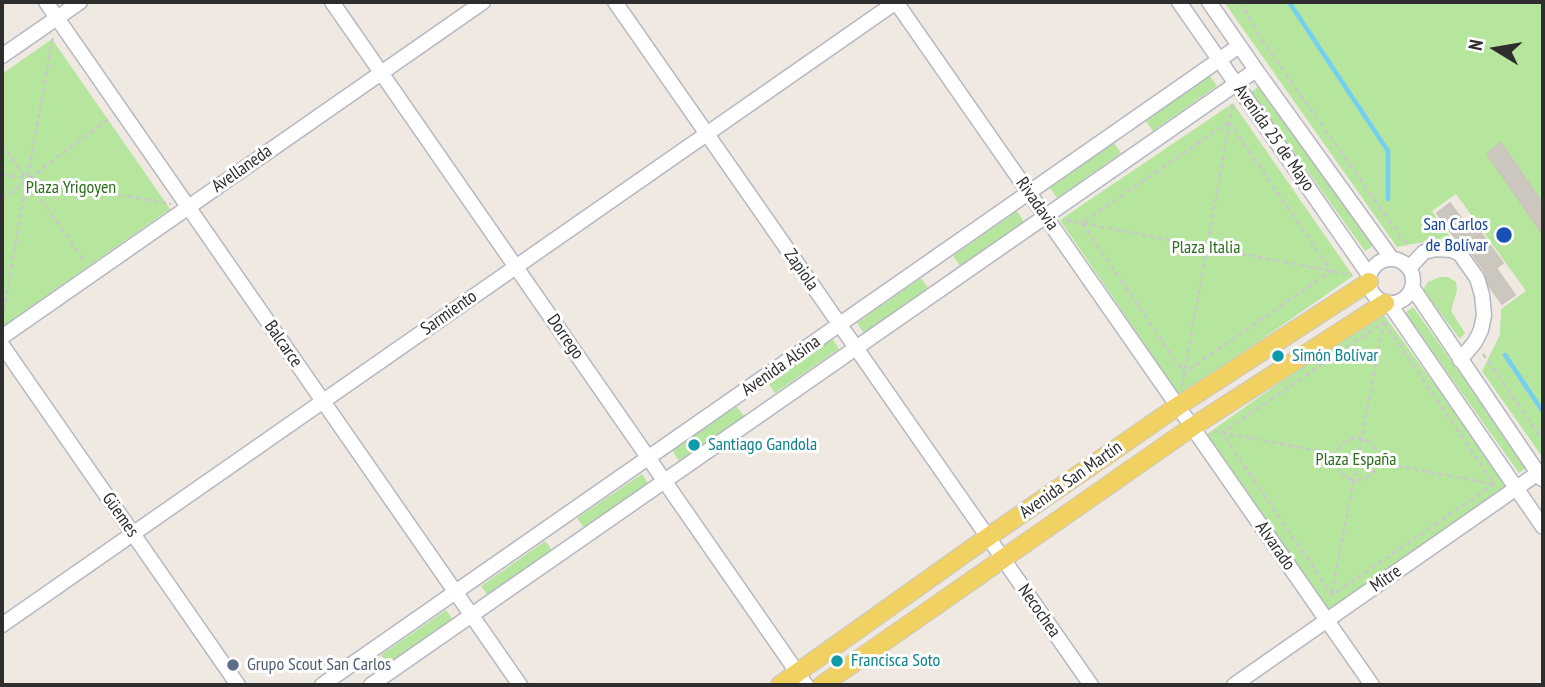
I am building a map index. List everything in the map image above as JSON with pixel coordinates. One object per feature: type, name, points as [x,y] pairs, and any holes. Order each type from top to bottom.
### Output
[{"type":"main road","name":"Avenida San Martín","points":[[780,685],[802,679],[988,537],[1369,278]]},
{"type":"main road","name":"Avenida San Martín","points":[[822,685],[1192,427],[1387,303]]},
{"type":"street","name":"Balcarce","points":[[46,2],[520,685]]},
{"type":"street","points":[[2,56],[80,2]]},
{"type":"street","name":"Dorrego","points":[[332,2],[802,679]]},
{"type":"street","name":"Avellaneda","points":[[2,337],[483,2]]},
{"type":"street","name":"Zapiola","points":[[615,2],[988,537]]},
{"type":"street","name":"Sarmiento","points":[[2,625],[896,2]]},
{"type":"street","name":"Rivadavia","points":[[896,2],[1178,406]]},
{"type":"street","name":"Avenida 25 de Mayo","points":[[1178,2],[1369,278]]},
{"type":"street","name":"Avenida 25 de Mayo","points":[[1209,2],[1392,259]]},
{"type":"street","name":"Avenida Alsina","points":[[322,685],[1240,46]]},
{"type":"street","name":"Avenida Alsina","points":[[371,685],[1256,70]]},
{"type":"street","points":[[1409,268],[1424,252],[1435,249],[1452,250],[1460,254],[1477,278],[1484,315],[1475,342],[1461,360]]},
{"type":"street","points":[[1392,259],[1409,268],[1412,287],[1407,296],[1399,302],[1380,301],[1372,293],[1369,278],[1374,266],[1382,260],[1392,259]]},
{"type":"street","points":[[1412,287],[1541,477]]},
{"type":"street","points":[[1387,303],[1543,527]]},
{"type":"street","name":"Güemes","points":[[2,345],[238,685]]},
{"type":"street","name":"Alvarado","points":[[1178,406],[1372,685]]},
{"type":"street","name":"Mitre","points":[[1234,685],[1517,489],[1541,477]]},
{"type":"street","name":"Necochea","points":[[988,537],[1091,685]]},
{"type":"path","points":[[1240,2],[1262,40],[1331,138],[1401,236],[1420,257]]},
{"type":"path","points":[[2,320],[57,18]]},
{"type":"path","points":[[1178,406],[1236,84]]},
{"type":"path","points":[[2,199],[121,110]]},
{"type":"path","points":[[1082,223],[1229,122]]},
{"type":"path","points":[[1229,122],[1331,271]]},
{"type":"path","points":[[2,144],[93,273]]},
{"type":"path","points":[[2,174],[188,207]]},
{"type":"path","points":[[1046,216],[1369,278]]},
{"type":"path","points":[[1082,223],[1184,373]]},
{"type":"path","points":[[1184,373],[1331,271]]},
{"type":"path","points":[[1332,595],[1387,303]]},
{"type":"path","points":[[1222,433],[1384,322]]},
{"type":"path","points":[[1384,322],[1494,484]]},
{"type":"path","points":[[1475,342],[1543,440]]},
{"type":"path","points":[[1192,427],[1494,484]]},
{"type":"path","points":[[1222,433],[1332,595]]},
{"type":"path","points":[[1362,438],[1376,449],[1378,462],[1371,475],[1354,480],[1339,471],[1336,454],[1345,441],[1362,438]]},
{"type":"path","points":[[1332,595],[1494,484]]},
{"type":"green space","points":[[1224,2],[1543,2],[1543,458],[1482,371],[1500,335],[1501,309],[1526,291],[1456,194],[1432,211],[1450,237],[1397,247]]},
{"type":"green space","name":"Plaza Yrigoyen","points":[[52,39],[170,209],[2,327],[2,74]]},
{"type":"green space","points":[[1210,76],[1217,86],[1153,131],[1145,120]]},
{"type":"green space","points":[[1259,86],[1373,246],[1365,251],[1251,92]]},
{"type":"green space","name":"Plaza Italia","points":[[1233,103],[1353,276],[1180,396],[1060,220]]},
{"type":"green space","points":[[1114,143],[1121,153],[1057,198],[1050,188]]},
{"type":"green space","points":[[1017,211],[1024,222],[960,266],[953,256]]},
{"type":"green space","points":[[1448,277],[1456,282],[1457,290],[1451,311],[1465,333],[1460,339],[1423,290],[1428,282]]},
{"type":"green space","points":[[921,278],[929,289],[864,333],[857,323]]},
{"type":"green space","points":[[1413,307],[1527,467],[1519,473],[1405,313]]},
{"type":"green space","name":"Plaza España","points":[[1381,311],[1508,485],[1330,611],[1207,434]]},
{"type":"green space","points":[[832,338],[839,349],[775,393],[768,383]]},
{"type":"green space","points":[[736,406],[744,416],[679,461],[672,450]]},
{"type":"green space","points":[[642,474],[649,484],[585,529],[577,518]]},
{"type":"green space","points":[[545,541],[553,551],[488,596],[481,586]]},
{"type":"green space","points":[[446,610],[453,620],[388,665],[381,655]]},
{"type":"building","points":[[1501,143],[1543,204],[1543,235],[1487,154]]},
{"type":"building","points":[[1450,203],[1470,230],[1476,226],[1503,263],[1496,268],[1515,295],[1502,304],[1468,248],[1458,242],[1437,213]]},
{"type":"waterway","points":[[1289,2],[1388,151],[1388,199]]},
{"type":"waterway","points":[[1505,355],[1543,412]]},
{"type":"place","name":"San Carlos de Bolívar","points":[[1504,235]]},
{"type":"place","name":"Simón Bolívar","points":[[1278,356]]},
{"type":"place","name":"Santiago Gandola","points":[[694,445]]},
{"type":"place","name":"Francisca Soto","points":[[837,661]]},
{"type":"place","name":"Grupo Scout San Carlos","points":[[233,665]]}]
